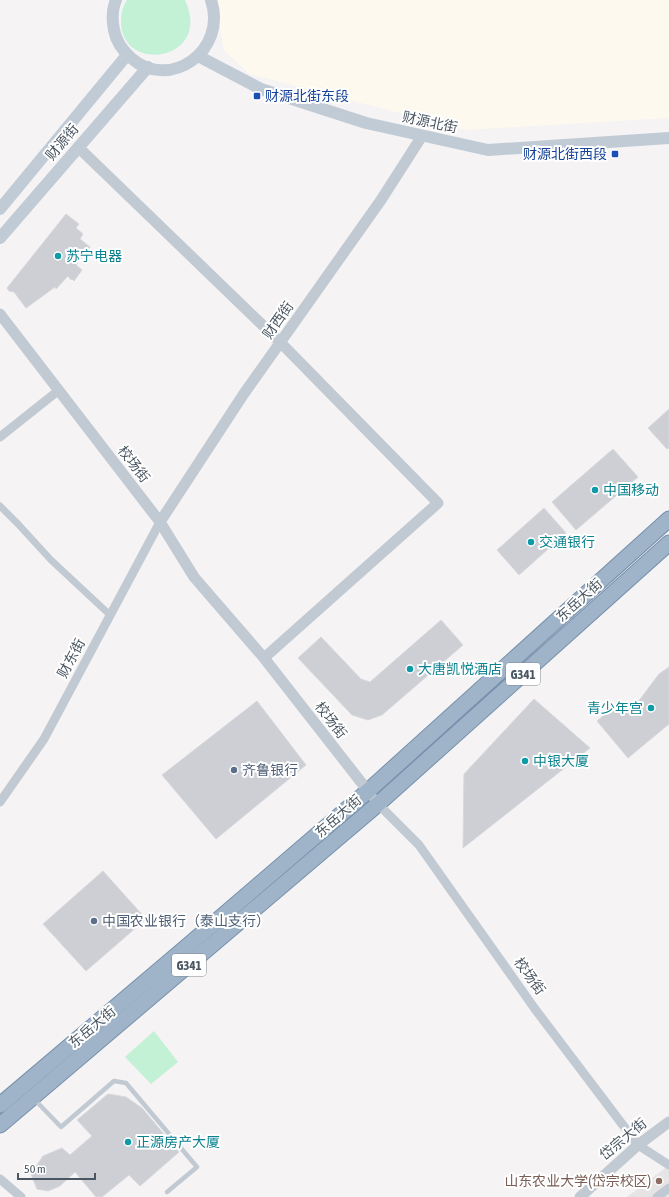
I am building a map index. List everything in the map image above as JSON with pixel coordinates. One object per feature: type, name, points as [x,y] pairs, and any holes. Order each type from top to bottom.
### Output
[{"type":"highway","name":"东岳大街","points":[[0,1105],[368,791],[669,519]]},
{"type":"highway","name":"东岳大街","points":[[0,1126],[378,804],[669,543]]},
{"type":"main road","points":[[113,1],[112,21],[116,37],[124,51],[136,62],[152,69],[168,70],[184,66],[198,56],[208,43],[214,28],[214,10],[211,0]]},
{"type":"main road","name":"财源街","points":[[0,209],[128,55]]},
{"type":"main road","name":"财源北街","points":[[198,56],[261,88],[366,123],[488,150],[669,138]]},
{"type":"main road","name":"财源街","points":[[0,238],[148,67]]},
{"type":"street","name":"财西街","points":[[160,522],[243,395],[381,200],[422,136]]},
{"type":"street","points":[[78,147],[280,342],[438,503],[264,658]]},
{"type":"street","name":"校场街","points":[[0,314],[160,522],[194,577],[264,658],[378,804],[418,845],[535,1009],[638,1145]]},
{"type":"street","points":[[0,437],[59,390]]},
{"type":"street","points":[[0,506],[51,560],[110,615]]},
{"type":"street","name":"财东街","points":[[0,802],[44,739],[160,522]]},
{"type":"street","name":"岱宗大街","points":[[580,1197],[638,1145],[669,1122]]},
{"type":"street","points":[[638,1145],[669,1165]]},
{"type":"street","points":[[0,1178],[21,1197]]},
{"type":"street","points":[[657,1197],[669,1188]]},
{"type":"lane","points":[[33,1097],[61,1127],[114,1081],[126,1083],[197,1167],[167,1192]]},
{"type":"shaded area","points":[[214,0],[669,0],[669,118],[465,130],[249,74],[224,50]]},
{"type":"shaded area","name":"山东农业大学(岱宗校区)","points":[[669,1165],[669,1197],[627,1197]]},
{"type":"green space","points":[[127,0],[185,0],[190,20],[187,36],[178,47],[164,54],[150,54],[136,50],[125,39],[121,23],[122,11]]},
{"type":"green space","points":[[154,1031],[178,1062],[151,1084],[125,1057]]},
{"type":"building","name":"苏宁电器","points":[[66,214],[79,224],[76,228],[83,234],[80,239],[90,247],[76,265],[82,270],[74,281],[68,276],[56,289],[55,287],[26,308],[14,292],[9,291],[7,288]]},
{"type":"building","points":[[669,409],[669,448],[667,449],[648,428]]},
{"type":"building","name":"中国移动","points":[[613,449],[638,477],[576,530],[552,502]]},
{"type":"building","name":"交通银行","points":[[544,508],[566,533],[519,575],[497,550]]},
{"type":"building","name":"大唐凯悦酒店","points":[[441,620],[463,645],[382,715],[368,720],[352,715],[298,658],[321,637],[361,679],[370,682]]},
{"type":"building","name":"青少年宫","points":[[669,667],[669,724],[628,758],[597,721],[619,702],[629,714],[659,674]]},
{"type":"building","name":"中银大厦","points":[[534,699],[590,748],[463,848],[464,774]]},
{"type":"building","name":"齐鲁银行","points":[[257,701],[306,765],[216,839],[162,775]]},
{"type":"building","name":"中国农业银行（泰山支行）","points":[[103,871],[146,919],[86,971],[43,924]]},
{"type":"building","name":"正源房产大厦","points":[[108,1094],[126,1097],[142,1108],[179,1152],[140,1186],[129,1175],[102,1197],[96,1197],[75,1172],[60,1186],[48,1191],[37,1189],[31,1174],[43,1156],[62,1148],[70,1155],[92,1136],[77,1120]]},
{"type":"place","name":"财源北街东段","points":[[257,96]]},
{"type":"place","name":"财源北街西段","points":[[615,154]]},
{"type":"place","name":"苏宁电器","points":[[58,256]]},
{"type":"place","name":"中国移动","points":[[595,490]]},
{"type":"place","name":"交通银行","points":[[531,542]]},
{"type":"place","name":"大唐凯悦酒店","points":[[410,669]]},
{"type":"place","name":"青少年宫","points":[[651,708]]},
{"type":"place","name":"中银大厦","points":[[525,761]]},
{"type":"place","name":"齐鲁银行","points":[[234,770]]},
{"type":"place","name":"中国农业银行（泰山支行）","points":[[94,921]]},
{"type":"place","name":"正源房产大厦","points":[[128,1142]]},
{"type":"place","name":"山东农业大学(岱宗校区)","points":[[659,1181]]}]
